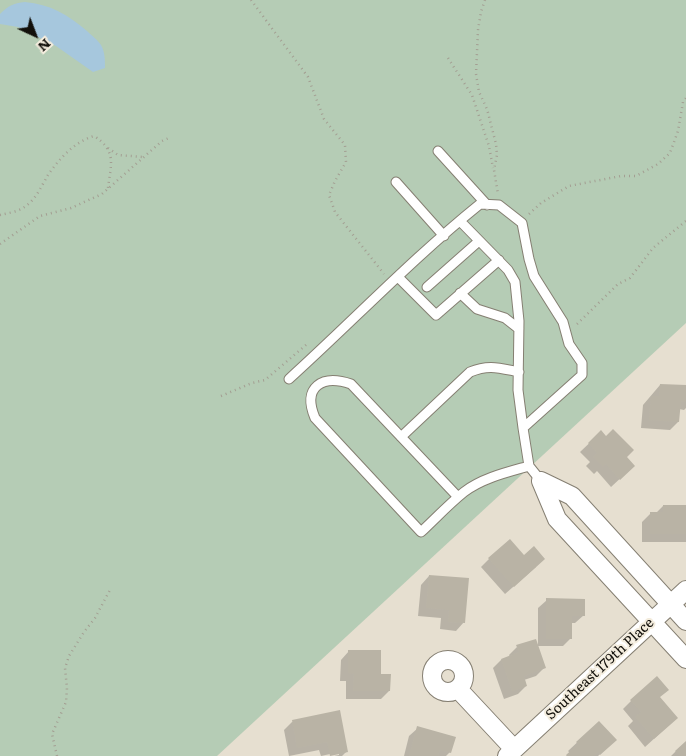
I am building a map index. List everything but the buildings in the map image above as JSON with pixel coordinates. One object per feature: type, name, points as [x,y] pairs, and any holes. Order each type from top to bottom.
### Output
[{"type":"street","points":[[541,481],[572,496],[686,621]]},
{"type":"street","points":[[541,481],[557,519],[686,659]]},
{"type":"street","name":"Southeast 179th Place","points":[[458,689],[510,753],[686,590]]},
{"type":"lane","points":[[438,151],[488,205]]},
{"type":"lane","points":[[396,182],[444,236]]},
{"type":"lane","points":[[288,379],[346,327],[394,280],[480,204],[499,205],[522,223],[534,276],[563,322],[569,344],[582,363],[582,374],[523,428]]},
{"type":"lane","points":[[460,221],[499,260],[515,282],[519,329],[518,390],[529,466],[541,481]]},
{"type":"lane","points":[[427,286],[479,241]]},
{"type":"lane","points":[[394,280],[436,316],[499,260]]},
{"type":"lane","points":[[460,293],[477,309],[505,318],[519,329]]},
{"type":"lane","points":[[401,437],[470,372],[482,367],[493,367],[519,372]]},
{"type":"lane","points":[[458,497],[351,384],[339,380],[325,382],[314,388],[310,396],[309,405],[315,418],[421,532],[465,491],[486,481],[529,466]]},
{"type":"path","points":[[251,0],[308,77],[324,119],[345,144],[346,162],[335,181],[330,196],[335,212],[394,280]]},
{"type":"path","points":[[485,0],[480,21],[476,74],[479,92],[487,109],[496,144],[497,155],[494,170]]},
{"type":"path","points":[[448,58],[472,95],[489,146],[499,205]]},
{"type":"path","points":[[522,223],[541,203],[570,186],[621,176],[636,176],[658,164],[670,153],[678,131],[683,102],[686,98]]},
{"type":"path","points":[[0,215],[26,206],[73,146],[82,139],[94,136],[105,143],[112,154],[108,189]]},
{"type":"path","points":[[0,244],[40,216],[71,208],[102,194],[162,141],[171,137]]},
{"type":"path","points":[[107,147],[118,154],[143,157]]},
{"type":"path","points":[[566,334],[618,284],[630,278],[653,248],[686,221]]},
{"type":"path","points":[[222,396],[265,380],[308,343]]},
{"type":"path","points":[[57,756],[52,734],[66,702],[65,668],[69,656],[95,618],[111,588]]},
{"type":"green space","points":[[0,0],[686,0],[686,323],[217,756],[0,756]]},
{"type":"water","points":[[25,2],[43,5],[58,11],[87,31],[101,45],[105,68],[93,72],[56,46],[18,27],[0,24],[0,14],[3,11],[14,4]]}]
